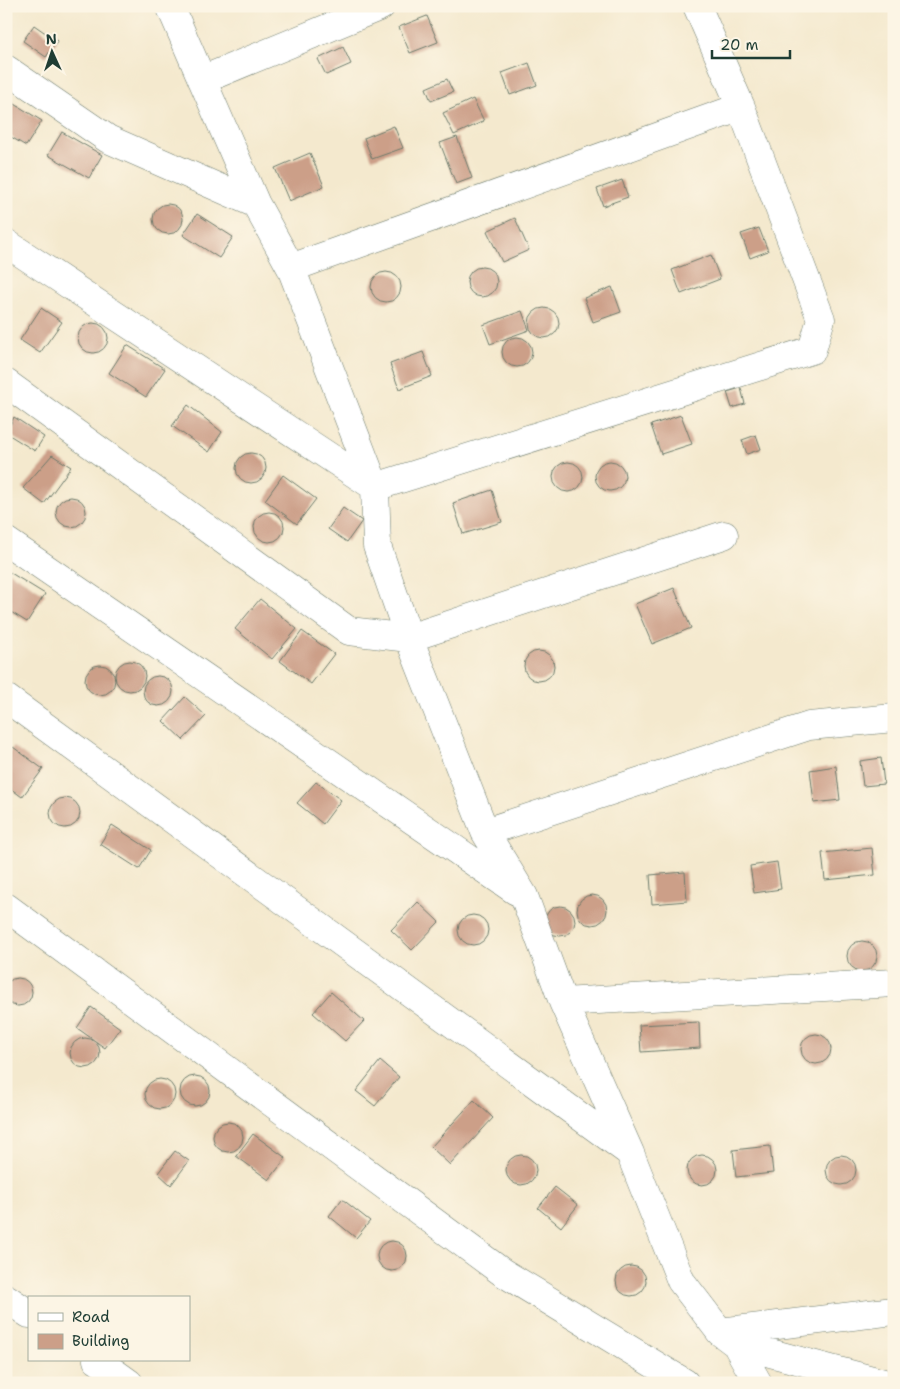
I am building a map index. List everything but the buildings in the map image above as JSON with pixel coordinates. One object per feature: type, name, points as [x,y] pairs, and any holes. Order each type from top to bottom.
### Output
[{"type":"main road","points":[[170,6],[256,204],[291,268],[375,487],[377,546],[409,638],[485,832],[524,896],[563,1002],[630,1153],[681,1281],[728,1338],[758,1383]]},
{"type":"main road","points":[[202,80],[381,6]]},
{"type":"main road","points":[[375,487],[812,350],[821,319],[741,107],[698,6]]},
{"type":"main road","points":[[6,69],[108,139],[256,204]]},
{"type":"main road","points":[[291,268],[741,107]]},
{"type":"main road","points":[[6,243],[375,487]]},
{"type":"main road","points":[[6,383],[349,631],[409,638],[724,535]]},
{"type":"main road","points":[[6,541],[524,896]]},
{"type":"main road","points":[[6,698],[630,1153]]},
{"type":"main road","points":[[485,832],[809,726],[894,718]]},
{"type":"main road","points":[[6,907],[502,1272],[686,1383]]},
{"type":"main road","points":[[563,1002],[894,983]]},
{"type":"main road","points":[[6,1298],[28,1313]]},
{"type":"main road","points":[[728,1338],[894,1311]]},
{"type":"main road","points":[[728,1338],[884,1383]]},
{"type":"main road","points":[[99,1362],[129,1383]]}]
